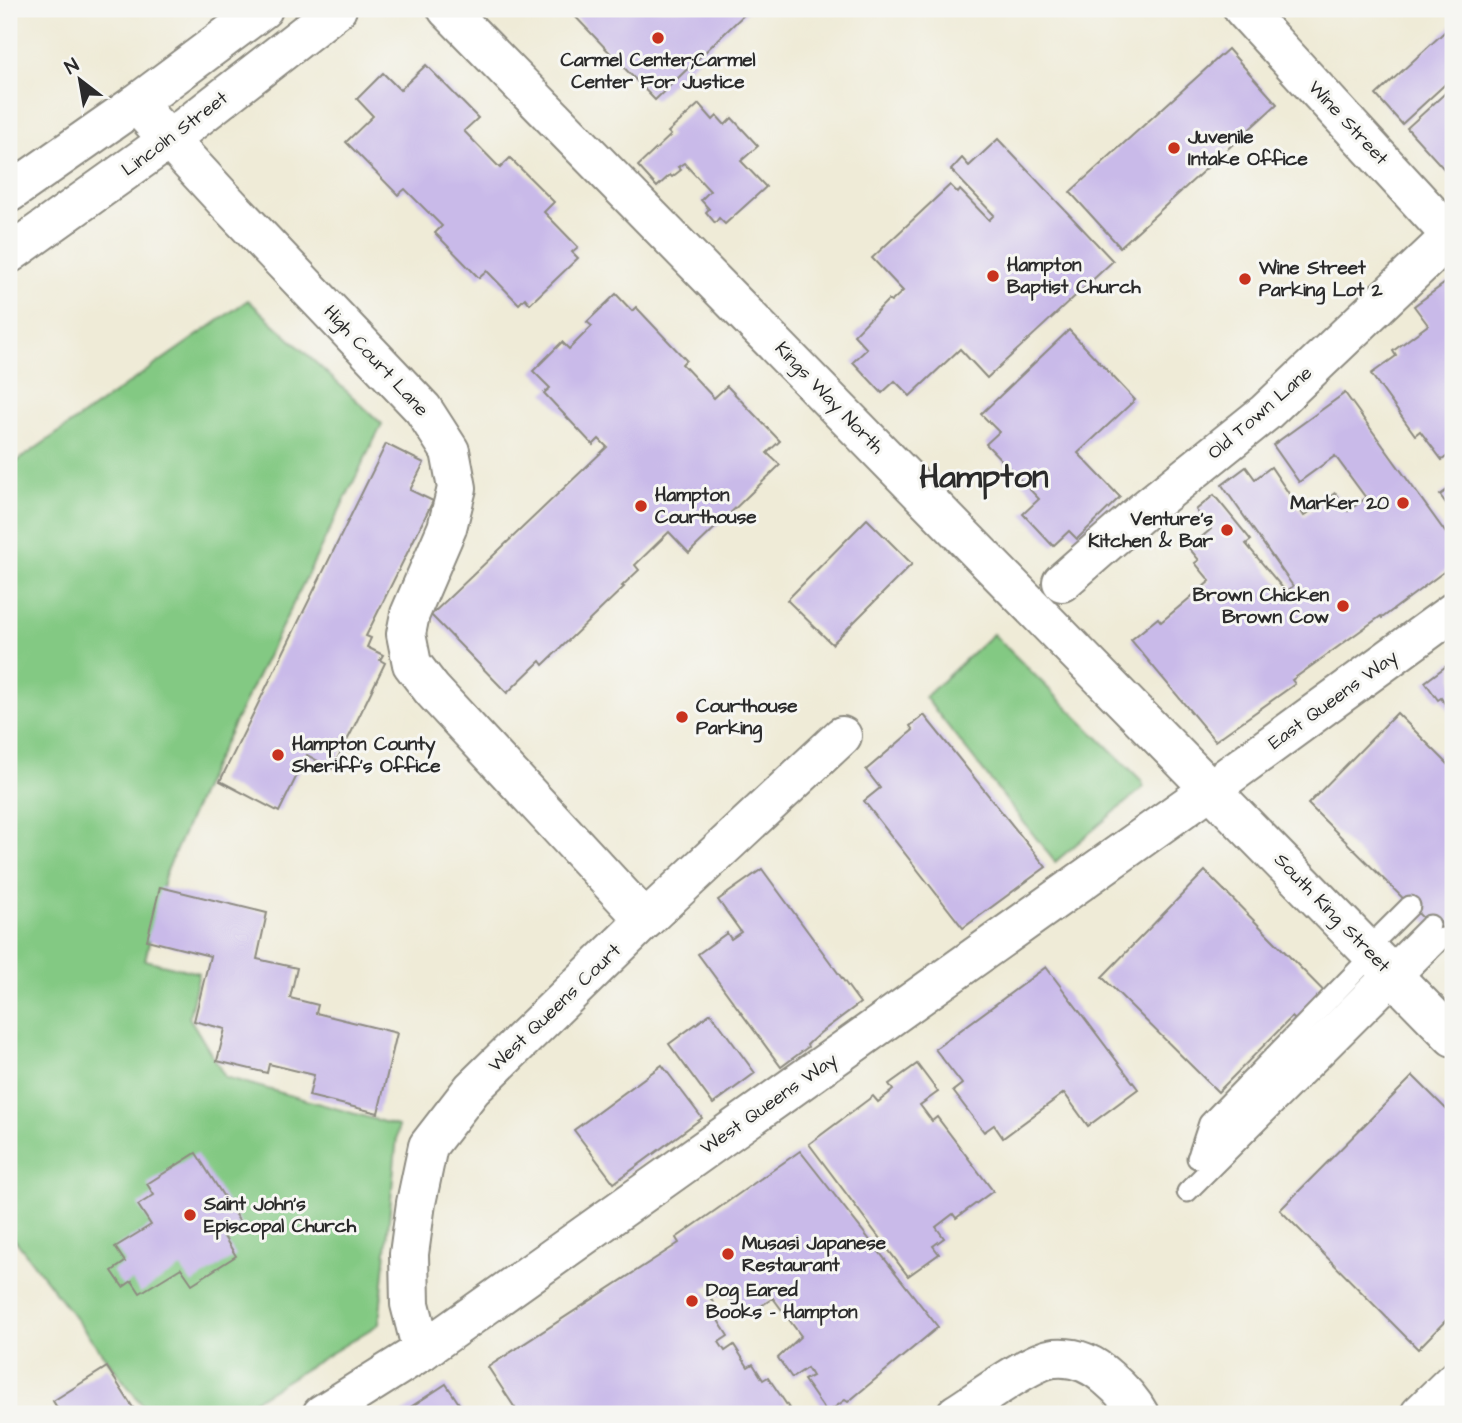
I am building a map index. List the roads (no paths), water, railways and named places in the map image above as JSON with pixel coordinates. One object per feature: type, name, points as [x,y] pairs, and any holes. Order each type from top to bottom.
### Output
[{"type":"street","points":[[9,194],[264,9]]},
{"type":"street","name":"Lincoln Street","points":[[9,254],[170,139],[337,9]]},
{"type":"street","name":"Kings Way North","points":[[447,9],[1212,788]]},
{"type":"street","name":"Wine Street","points":[[1243,9],[1452,237]]},
{"type":"street","name":"High Court Lane","points":[[136,104],[259,238],[423,408],[450,451],[457,488],[447,528],[410,614],[406,634],[412,664],[432,690],[645,920]]},
{"type":"street","name":"Old Town Lane","points":[[1062,582],[1143,511],[1266,412],[1452,237]]},
{"type":"street","name":"East Queens Way","points":[[1212,788],[1453,612]]},
{"type":"street","name":"West Queens Court","points":[[422,1351],[410,1304],[410,1254],[416,1203],[428,1146],[472,1089],[645,920],[842,736]]},
{"type":"street","name":"South King Street","points":[[1212,788],[1453,1037]]},
{"type":"street","name":"West Queens Way","points":[[322,1414],[422,1351],[1212,788]]},
{"type":"street","points":[[956,1414],[1030,1368],[1053,1358],[1079,1360],[1090,1364],[1130,1397],[1139,1414]]},
{"type":"street","points":[[1420,1414],[1453,1382]]},
{"type":"lane","points":[[1187,1192],[1381,963],[1410,905]]},
{"type":"lane","points":[[1181,1211],[1209,1123],[1381,963],[1436,931]]},
{"type":"place","name":"Carmel Center;Carmel Center For Justice","points":[[658,38]]},
{"type":"place","name":"Juvenile Intake Office","points":[[1174,148]]},
{"type":"place","name":"Hampton Baptist Church","points":[[993,276]]},
{"type":"place","name":"Wine Street Parking Lot 2","points":[[1245,279]]},
{"type":"place","name":"Marker 20","points":[[1403,503]]},
{"type":"place","name":"Hampton Courthouse","points":[[641,506]]},
{"type":"place","name":"Venture's Kitchen & Bar","points":[[1227,530]]},
{"type":"place","name":"Brown Chicken Brown Cow","points":[[1343,606]]},
{"type":"place","name":"Courthouse Parking","points":[[682,717]]},
{"type":"place","name":"Hampton County Sheriff's Office","points":[[278,755]]},
{"type":"place","name":"Saint John's Episcopal Church","points":[[190,1215]]},
{"type":"place","name":"Musasi Japanese Restaurant","points":[[728,1254]]},
{"type":"place","name":"Dog Eared Books - Hampton","points":[[692,1301]]},
{"type":"district","name":"Hampton","points":[[984,477]]}]
